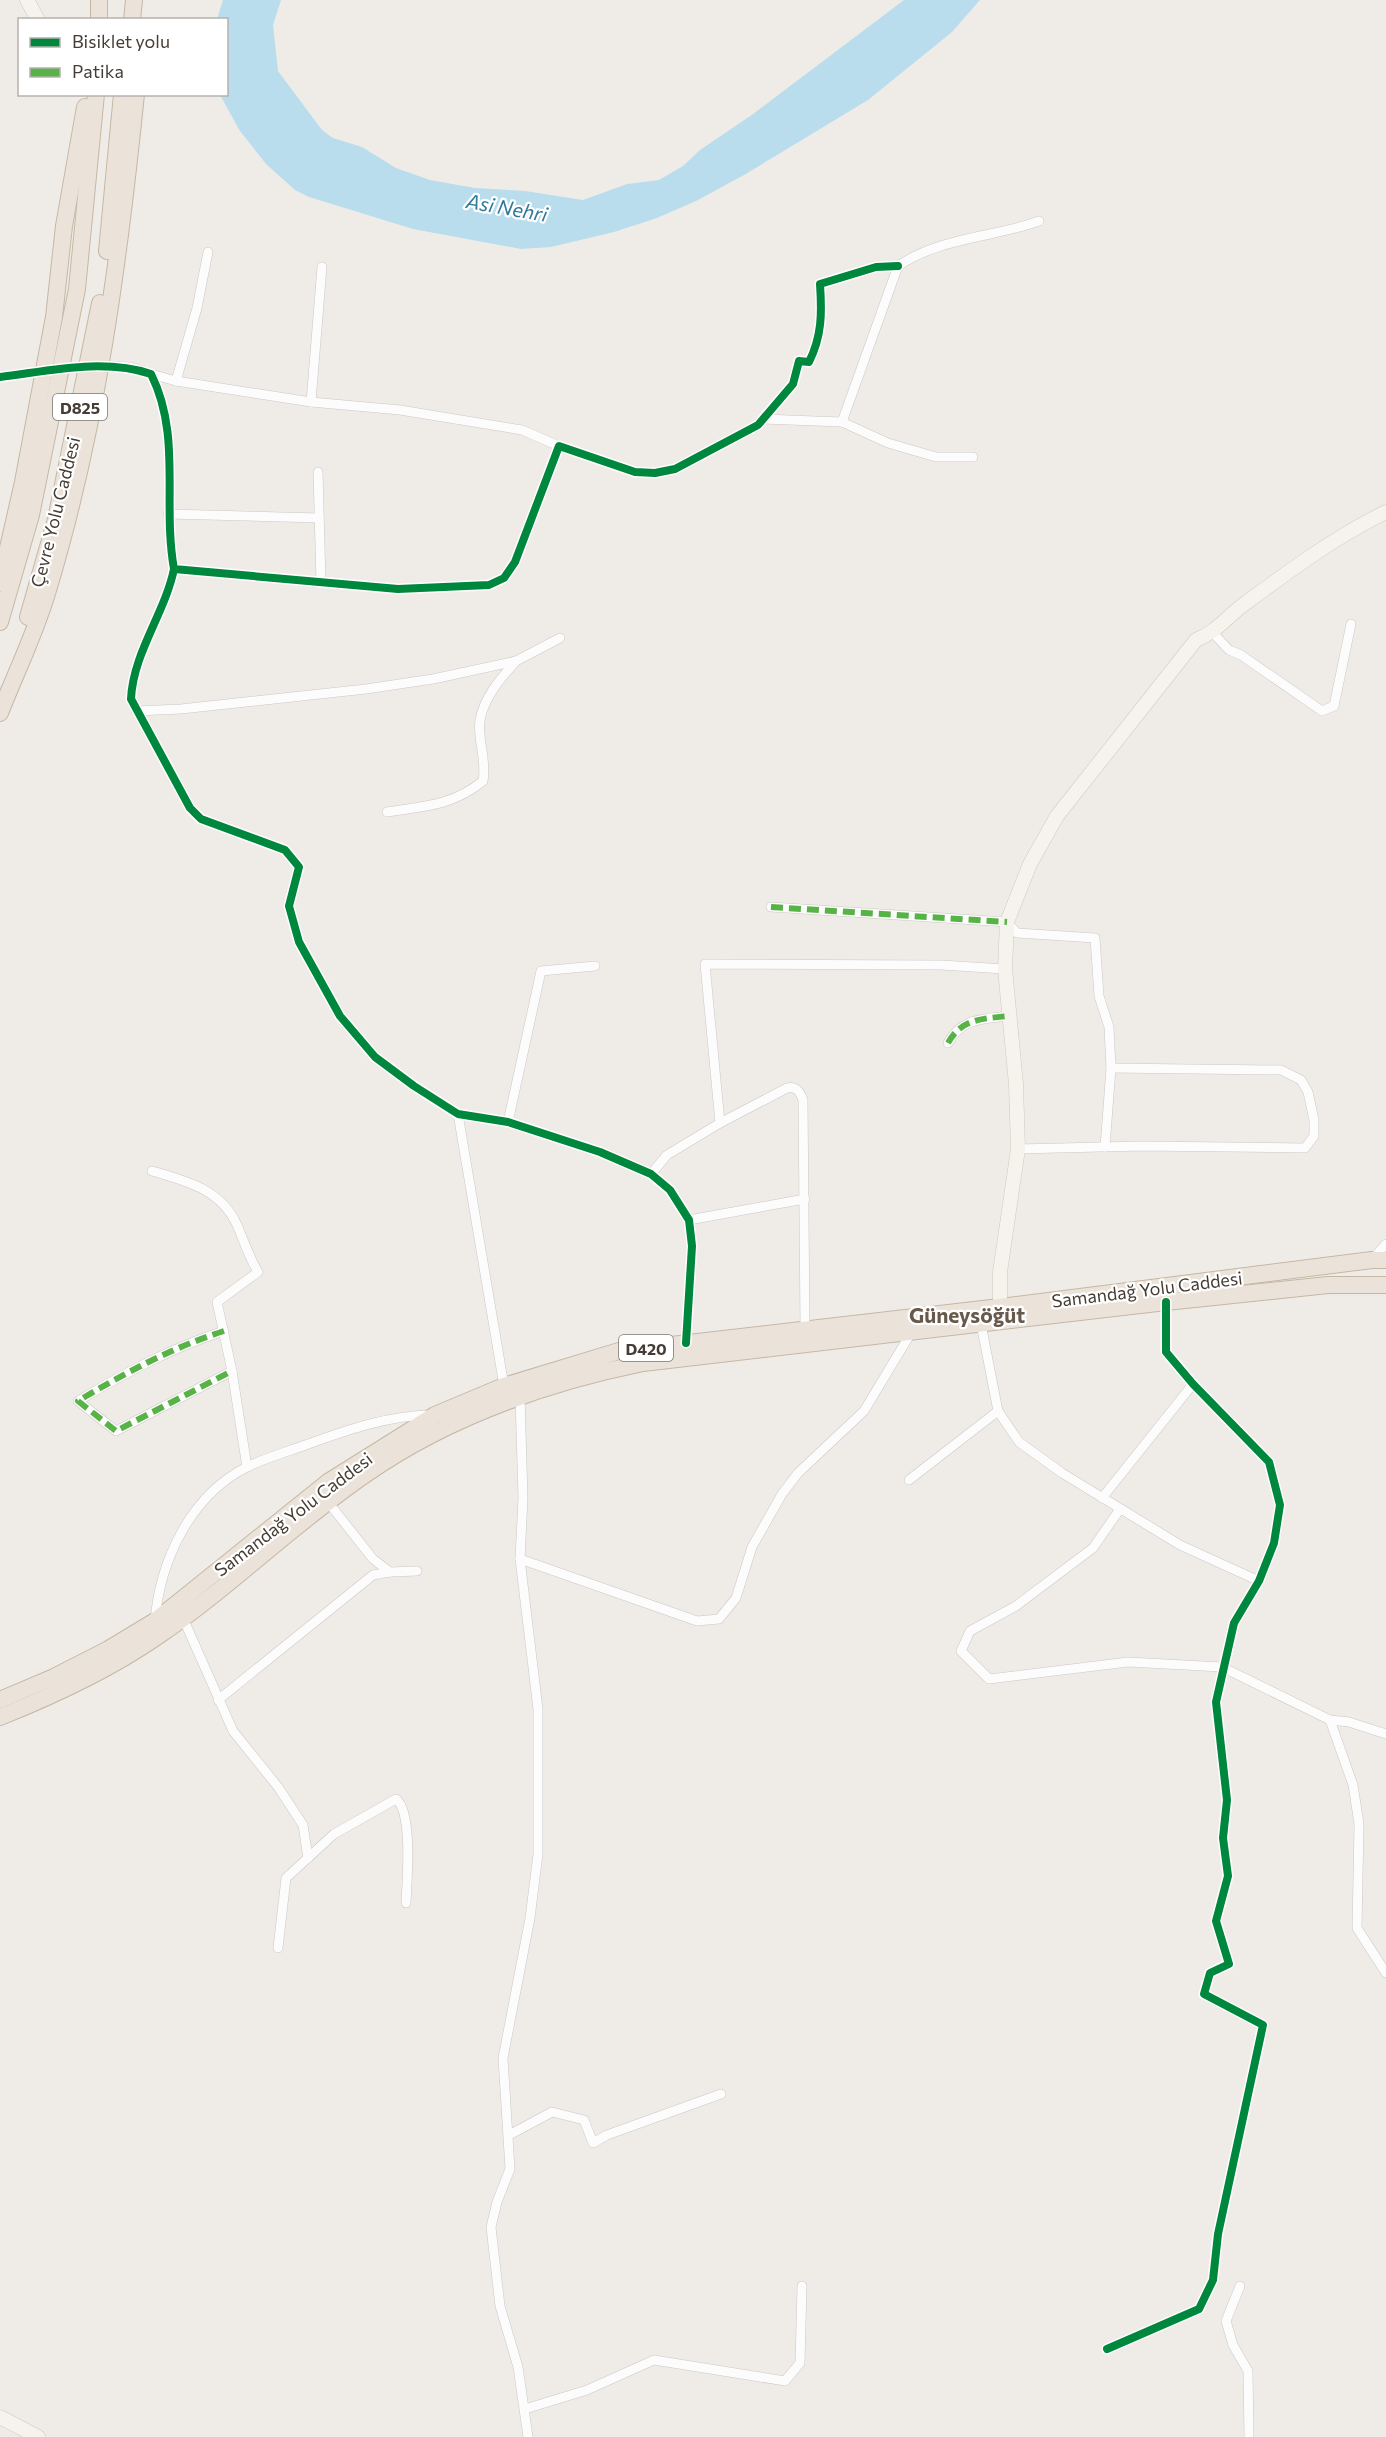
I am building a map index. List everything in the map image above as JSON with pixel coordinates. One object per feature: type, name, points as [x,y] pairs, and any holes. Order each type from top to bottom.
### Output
[{"type":"highway","points":[[99,0],[99,18]]},
{"type":"highway","points":[[134,18],[135,0]]},
{"type":"highway","points":[[0,583],[47,371],[64,226],[88,96]]},
{"type":"highway","name":"Çevre Yolu Caddesi","points":[[0,622],[31,515],[77,289],[96,96]]},
{"type":"highway","name":"Çevre Yolu Caddesi","points":[[0,713],[56,519],[103,292],[122,96]]},
{"type":"highway","points":[[0,713],[48,592],[78,481],[100,366],[136,96]]},
{"type":"highway","name":"Samandağ Yolu Caddesi","points":[[0,1700],[65,1672],[155,1621],[328,1482],[435,1414],[504,1386],[619,1351],[1379,1260]]},
{"type":"highway","name":"Samandağ Yolu Caddesi","points":[[0,1717],[49,1698],[104,1669],[183,1618],[328,1502],[410,1446],[475,1414],[520,1397],[606,1371],[643,1364],[1166,1302],[1328,1285],[1386,1285]]},
{"type":"street","points":[[27,0],[37,18]]},
{"type":"street","points":[[0,377],[100,366],[131,367],[176,381],[311,402],[400,410],[522,430],[559,446],[635,472],[655,473],[675,469],[758,425],[793,384],[798,361],[809,362],[819,342],[822,315],[820,284],[876,267],[898,266],[916,254],[958,239],[1016,229],[1040,220]]},
{"type":"street","points":[[176,381],[196,308],[208,252]]},
{"type":"street","points":[[842,422],[898,266]]},
{"type":"street","points":[[311,402],[322,267]]},
{"type":"street","points":[[151,374],[161,393],[171,441],[168,514],[174,569],[169,594],[138,663],[131,699],[136,711],[190,808],[201,819],[285,850],[299,867],[289,906],[299,942],[340,1016],[363,1045],[414,1086],[458,1114],[508,1122],[600,1152],[651,1174],[670,1190],[689,1220],[692,1246],[686,1343]]},
{"type":"street","points":[[763,419],[842,422],[888,443],[936,457],[974,457]]},
{"type":"street","points":[[174,569],[398,590],[489,585],[504,578],[515,562],[559,446]]},
{"type":"street","points":[[318,472],[321,582]]},
{"type":"street","points":[[1000,1307],[999,1272],[1018,1149],[1016,1084],[1005,969],[1007,922],[1030,864],[1057,816],[1196,640],[1213,633],[1242,606],[1316,552],[1386,512]]},
{"type":"street","points":[[168,514],[319,518]]},
{"type":"street","points":[[1213,633],[1229,650],[1241,655],[1322,711],[1334,706],[1351,624]]},
{"type":"street","points":[[136,711],[181,710],[433,679],[516,660],[561,638]]},
{"type":"street","points":[[387,812],[448,803],[466,795],[483,781],[486,764],[480,721],[494,686],[516,660]]},
{"type":"street","points":[[771,908],[1007,922],[1017,933],[1095,938],[1099,996],[1109,1027],[1111,1068],[1105,1147]]},
{"type":"street","points":[[720,1123],[705,964],[941,965],[1005,969]]},
{"type":"street","points":[[508,1122],[541,971],[595,966]]},
{"type":"street","points":[[948,1043],[955,1031],[970,1020],[1008,1016]]},
{"type":"street","points":[[1018,1149],[1305,1148],[1314,1136],[1308,1092],[1301,1080],[1281,1070],[1111,1068]]},
{"type":"street","points":[[651,1174],[667,1155],[720,1123],[787,1088],[795,1088],[800,1092],[803,1100],[805,1328]]},
{"type":"street","points":[[458,1114],[504,1386]]},
{"type":"street","points":[[152,1171],[195,1183],[214,1195],[227,1208],[237,1224],[246,1251],[258,1272],[217,1302],[232,1371],[247,1467]]},
{"type":"street","points":[[689,1220],[805,1200]]},
{"type":"street","points":[[1379,1260],[1386,1244]]},
{"type":"street","points":[[1107,2349],[1199,2309],[1214,2280],[1218,2234],[1263,2025],[1204,1994],[1210,1973],[1228,1964],[1216,1921],[1228,1876],[1223,1838],[1227,1800],[1216,1702],[1222,1667],[1234,1623],[1258,1581],[1274,1543],[1280,1506],[1269,1462],[1193,1384],[1166,1352],[1166,1302]]},
{"type":"street","points":[[981,1324],[998,1411],[1019,1442],[1102,1498],[1180,1545],[1258,1581]]},
{"type":"street","points":[[224,1331],[192,1341],[134,1367],[78,1401],[116,1431],[232,1371]]},
{"type":"street","points":[[520,1559],[697,1621],[719,1619],[736,1598],[752,1547],[782,1494],[798,1473],[864,1411],[911,1333]]},
{"type":"street","points":[[1102,1498],[1193,1384]]},
{"type":"street","points":[[520,1397],[523,1498],[520,1559],[538,1709],[538,1854],[530,1918],[503,2058],[510,2169],[497,2202],[491,2227],[500,2307],[518,2367],[528,2437]]},
{"type":"street","points":[[909,1480],[998,1411]]},
{"type":"street","points":[[155,1621],[160,1585],[175,1547],[197,1507],[217,1486],[247,1467],[376,1421],[435,1414]]},
{"type":"street","points":[[328,1502],[373,1558],[390,1572]]},
{"type":"street","points":[[1120,1509],[1093,1548],[1016,1605],[970,1630],[961,1651],[989,1679],[1128,1662],[1222,1667],[1330,1720],[1349,1722],[1386,1734]]},
{"type":"street","points":[[218,1700],[373,1575],[417,1571]]},
{"type":"street","points":[[183,1618],[233,1731],[278,1787],[303,1825],[308,1858]]},
{"type":"street","points":[[1330,1720],[1353,1785],[1359,1824],[1357,1928],[1386,1973]]},
{"type":"street","points":[[278,1948],[286,1878],[333,1834],[396,1799],[400,1802],[406,1822],[406,1903]]},
{"type":"street","points":[[509,2135],[552,2112],[584,2120],[593,2143],[607,2135],[720,2094]]},
{"type":"street","points":[[525,2409],[587,2390],[654,2360],[785,2381],[800,2363],[802,2286]]},
{"type":"street","points":[[1240,2286],[1226,2320],[1233,2345],[1248,2370],[1249,2437]]},
{"type":"street","points":[[0,2417],[38,2437]]},
{"type":"water","name":"Asi Nehri","points":[[223,0],[281,0],[273,25],[278,71],[322,130],[333,138],[362,147],[396,168],[430,180],[475,188],[525,191],[583,200],[627,184],[659,180],[683,166],[700,150],[753,114],[904,0],[980,0],[952,32],[868,100],[744,175],[696,201],[657,218],[614,232],[551,247],[521,249],[413,229],[309,197],[295,190],[266,164],[240,131],[221,96],[228,96],[228,18],[217,18]]},
{"type":"marked path","points":[[771,907],[1007,922]]},
{"type":"marked path","points":[[948,1043],[966,1024],[981,1019],[1008,1016]]},
{"type":"marked path","points":[[224,1331],[185,1345],[149,1362],[78,1401],[116,1431],[232,1371]]},
{"type":"cycle path","points":[[0,377],[95,366],[133,369],[151,374],[160,397],[169,445],[171,544],[174,569],[398,589],[489,585],[504,578],[515,562],[559,446],[635,472],[655,473],[675,469],[758,425],[793,384],[799,361],[809,362],[820,324],[820,284],[876,267],[898,266]]},
{"type":"cycle path","points":[[174,569],[164,601],[137,665],[131,699],[190,808],[201,819],[285,850],[299,867],[289,906],[299,942],[340,1016],[375,1057],[414,1086],[458,1114],[508,1122],[600,1152],[651,1174],[670,1190],[689,1220],[692,1246],[686,1343]]},
{"type":"cycle path","points":[[1107,2349],[1199,2309],[1213,2280],[1218,2234],[1263,2025],[1204,1994],[1210,1973],[1229,1964],[1216,1921],[1228,1876],[1223,1838],[1227,1800],[1216,1702],[1234,1623],[1259,1581],[1274,1543],[1280,1505],[1269,1462],[1193,1384],[1166,1352],[1166,1302]]},
{"type":"district","name":"Güneysöğüt","points":[[967,1314]]}]
